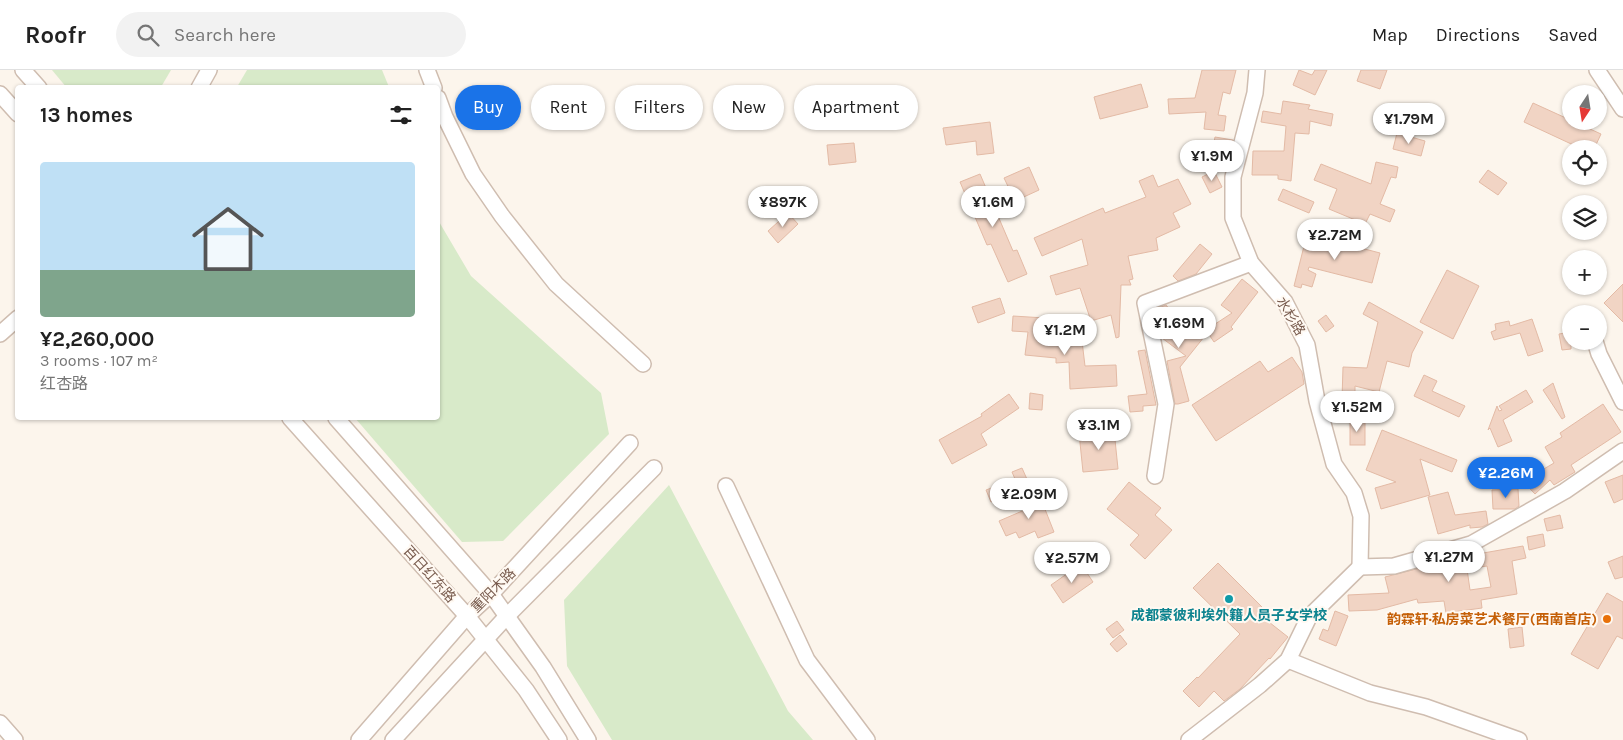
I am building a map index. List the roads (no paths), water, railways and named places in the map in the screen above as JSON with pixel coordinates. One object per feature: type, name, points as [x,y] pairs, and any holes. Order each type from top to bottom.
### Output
[{"type":"street","points":[[23,70],[36,85]]},
{"type":"street","points":[[201,85],[209,70]]},
{"type":"street","points":[[427,70],[433,85]]},
{"type":"street","name":"水杉路","points":[[1257,70],[1255,93],[1232,177],[1232,218],[1251,263],[1286,302],[1307,345],[1317,401],[1334,464],[1354,493],[1361,516],[1360,567]]},
{"type":"street","points":[[1597,70],[1623,109]]},
{"type":"street","points":[[0,94],[15,111]]},
{"type":"street","points":[[440,103],[473,174],[502,216],[556,284],[643,364]]},
{"type":"street","points":[[1155,476],[1166,404],[1145,304],[1251,263]]},
{"type":"street","points":[[0,334],[15,321]]},
{"type":"street","points":[[1598,350],[1623,402]]},
{"type":"street","name":"百日红东路","points":[[292,420],[468,616],[526,690],[559,740]]},
{"type":"street","points":[[338,420],[492,594],[542,667],[588,740]]},
{"type":"street","name":"重阳木路","points":[[359,740],[468,616],[492,594],[630,442]]},
{"type":"street","points":[[1189,740],[1260,685],[1288,660],[1309,617],[1360,567],[1394,566],[1471,544],[1566,491],[1623,451]]},
{"type":"street","name":"重阳木路","points":[[392,740],[506,616],[654,468]]},
{"type":"street","points":[[726,486],[806,660],[868,740]]},
{"type":"street","points":[[1288,660],[1370,692],[1426,707],[1520,740]]},
{"type":"street","points":[[0,724],[15,740]]},
{"type":"place","name":"成都蒙彼利埃外籍人员子女学校","points":[[1229,599]]},
{"type":"place","name":"韵霖轩·私房菜艺术餐厅(西南首店)","points":[[1607,619]]}]
